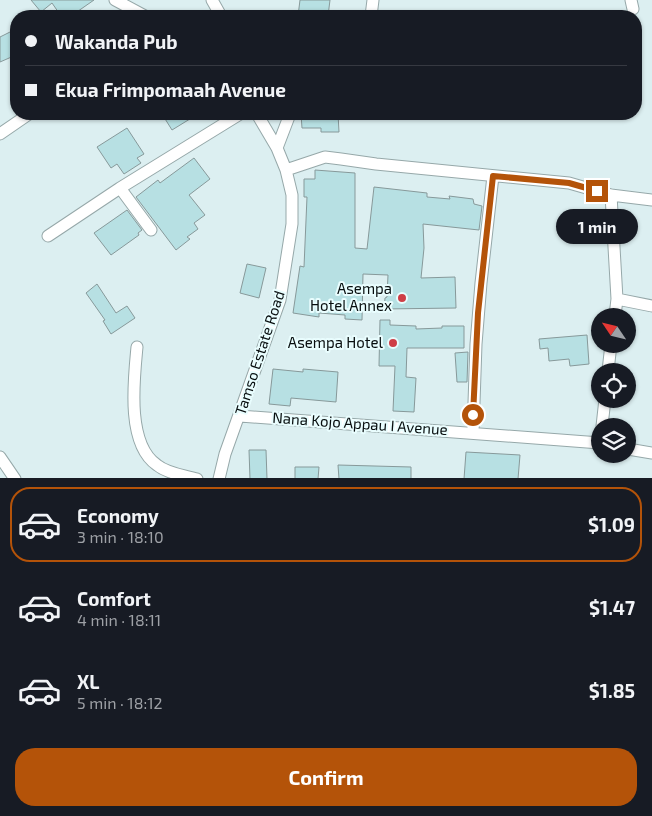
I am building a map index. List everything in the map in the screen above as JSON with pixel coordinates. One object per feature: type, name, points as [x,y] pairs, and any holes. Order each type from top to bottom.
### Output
[{"type":"street","points":[[115,0],[134,10]]},
{"type":"street","points":[[0,134],[20,120]]},
{"type":"street","points":[[48,236],[120,188],[230,120]]},
{"type":"street","name":"Tamso Estate Road","points":[[219,478],[225,454],[280,300],[292,224],[292,195],[286,170],[277,148],[261,120]]},
{"type":"street","points":[[277,148],[288,120]]},
{"type":"street","points":[[286,170],[325,158],[569,183],[611,195],[652,200]]},
{"type":"street","points":[[473,432],[476,335],[493,176]]},
{"type":"street","points":[[120,188],[151,230]]},
{"type":"street","points":[[611,195],[616,308]]},
{"type":"street","points":[[617,299],[652,306]]},
{"type":"street","points":[[137,347],[133,390],[134,411],[136,425],[145,453],[153,463],[167,471],[197,478]]},
{"type":"street","name":"Nana Kojo Appau I Avenue","points":[[240,416],[591,441]]},
{"type":"street","points":[[636,450],[652,453]]},
{"type":"street","points":[[0,457],[15,478]]},
{"type":"building","points":[[31,0],[94,0],[80,10],[57,10],[52,3],[43,10],[39,10]]},
{"type":"building","points":[[300,0],[330,0],[329,10],[299,10]]},
{"type":"building","points":[[10,32],[10,58],[0,62],[0,37]]},
{"type":"building","points":[[166,120],[188,120],[172,130]]},
{"type":"building","points":[[301,120],[338,120],[339,132],[321,132],[321,128],[302,128]]},
{"type":"building","points":[[127,128],[144,154],[137,158],[141,163],[124,174],[117,164],[111,168],[97,147]]},
{"type":"building","points":[[194,158],[210,179],[189,195],[205,215],[194,223],[198,229],[187,237],[190,239],[176,250],[136,197],[158,180],[160,183]]},
{"type":"building","points":[[315,170],[355,173],[355,248],[367,249],[374,187],[427,193],[427,197],[450,199],[449,196],[473,199],[474,204],[482,206],[479,230],[423,224],[424,248],[421,278],[455,277],[456,308],[384,309],[385,298],[387,297],[388,275],[363,274],[362,320],[345,319],[345,315],[319,313],[319,317],[293,313],[300,266],[304,267],[307,197],[304,197],[304,179],[315,179]]},
{"type":"building","points":[[127,210],[142,230],[138,233],[139,235],[111,255],[94,233]]},
{"type":"building","points":[[247,264],[266,268],[259,298],[240,293]]},
{"type":"building","points":[[97,284],[116,313],[127,306],[135,318],[111,334],[103,321],[105,320],[86,293]]},
{"type":"building","points":[[380,320],[390,320],[390,325],[416,326],[416,329],[464,326],[464,348],[407,348],[406,377],[416,378],[414,412],[393,411],[395,366],[379,366]]},
{"type":"building","points":[[587,335],[589,364],[570,366],[569,359],[549,361],[548,348],[540,349],[539,339]]},
{"type":"building","points":[[468,352],[467,382],[457,382],[455,353]]},
{"type":"building","points":[[273,369],[303,372],[303,369],[338,372],[336,402],[291,398],[290,406],[269,404]]},
{"type":"building","points":[[249,450],[266,450],[267,478],[250,478]]},
{"type":"building","points":[[466,452],[520,455],[518,478],[464,478]]},
{"type":"building","points":[[338,465],[411,467],[411,478],[339,478]]},
{"type":"building","points":[[295,467],[319,467],[318,478],[295,478]]},
{"type":"place","name":"Asempa Hotel Annex","points":[[402,298]]},
{"type":"place","name":"Asempa Hotel","points":[[393,343]]},
{"type":"route","points":[[473,415],[480,283],[493,176],[569,183],[597,191]]}]
